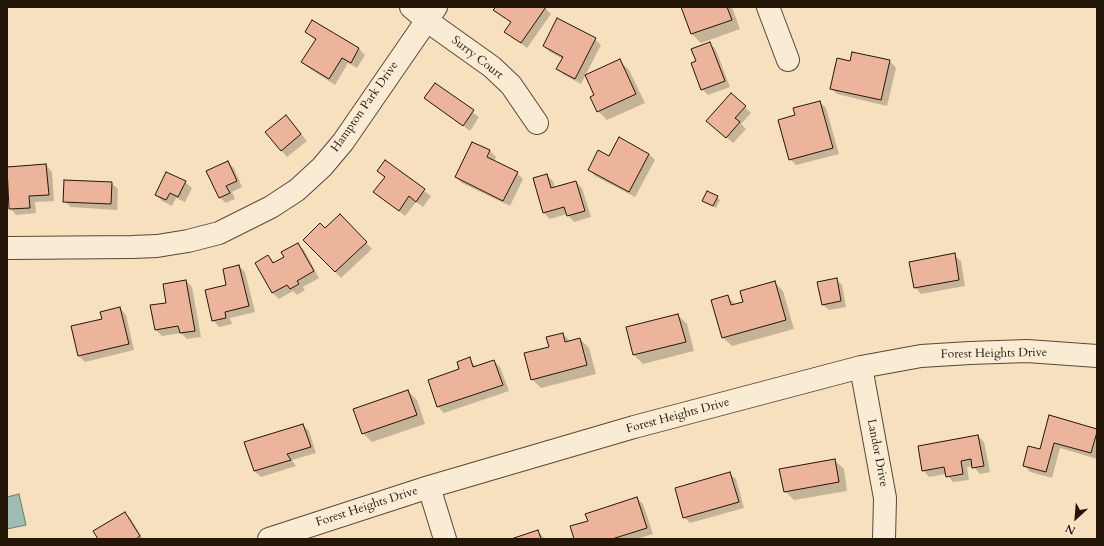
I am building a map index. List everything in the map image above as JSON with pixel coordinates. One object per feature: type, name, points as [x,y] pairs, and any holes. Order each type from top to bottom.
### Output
[{"type":"street","points":[[768,7],[788,60]]},
{"type":"street","name":"Surry Court","points":[[424,11],[492,67],[510,85],[537,122]]},
{"type":"street","name":"Hampton Park Drive","points":[[7,248],[138,247],[188,241],[219,233],[272,208],[297,190],[322,167],[344,142],[424,11]]},
{"type":"street","name":"Forest Heights Drive","points":[[268,539],[429,487],[634,427],[861,367],[921,356],[970,353],[1027,351],[1097,356]]},
{"type":"street","name":"Landor Drive","points":[[861,367],[885,498],[884,539]]},
{"type":"street","points":[[429,487],[445,539]]},
{"type":"water","points":[[19,494],[26,525],[7,529],[7,497]]},
{"type":"building","points":[[496,7],[546,7],[521,43],[504,32],[511,22],[493,10]]},
{"type":"building","points":[[681,7],[727,7],[732,20],[691,34]]},
{"type":"building","points":[[557,18],[596,38],[575,79],[556,69],[563,57],[543,46]]},
{"type":"building","points":[[312,20],[359,48],[351,63],[342,58],[329,79],[301,62],[316,39],[305,32]]},
{"type":"building","points":[[710,42],[725,81],[701,90],[691,63],[696,61],[691,49]]},
{"type":"building","points":[[852,52],[890,60],[881,100],[830,89],[837,58],[850,61]]},
{"type":"building","points":[[620,59],[636,94],[597,112],[590,97],[594,95],[585,75]]},
{"type":"building","points":[[435,83],[474,110],[463,126],[424,98]]},
{"type":"building","points":[[731,93],[746,106],[735,118],[740,122],[726,138],[706,121]]},
{"type":"building","points":[[820,101],[833,148],[789,160],[778,120],[795,115],[793,108]]},
{"type":"building","points":[[286,115],[301,134],[281,151],[265,132]]},
{"type":"building","points":[[619,137],[649,154],[629,192],[588,170],[598,150],[609,156]]},
{"type":"building","points":[[472,142],[490,150],[487,157],[518,172],[503,201],[455,177]]},
{"type":"building","points":[[385,160],[425,189],[416,202],[409,196],[399,211],[373,192],[385,177],[377,171]]},
{"type":"building","points":[[228,161],[237,181],[226,186],[230,193],[219,198],[206,171]]},
{"type":"building","points":[[46,164],[49,195],[29,196],[30,208],[9,209],[7,167]]},
{"type":"building","points":[[166,172],[186,181],[178,197],[170,193],[166,200],[155,195]]},
{"type":"building","points":[[547,174],[551,188],[576,181],[585,211],[567,216],[564,207],[543,213],[533,178]]},
{"type":"building","points":[[64,180],[112,182],[111,204],[63,202]]},
{"type":"building","points":[[707,191],[718,196],[713,206],[702,201]]},
{"type":"building","points":[[340,214],[367,242],[335,272],[303,240],[320,223],[325,228]]},
{"type":"building","points":[[298,243],[314,271],[297,281],[299,284],[290,289],[287,285],[272,293],[255,263],[268,255],[273,263],[284,257],[281,252]]},
{"type":"building","points":[[955,253],[959,280],[914,288],[909,262]]},
{"type":"building","points":[[239,265],[249,306],[225,312],[226,318],[212,321],[205,290],[226,285],[223,269]]},
{"type":"building","points":[[837,278],[841,301],[822,305],[817,282]]},
{"type":"building","points":[[186,280],[195,331],[180,333],[178,326],[155,330],[150,305],[166,303],[163,284]]},
{"type":"building","points":[[775,281],[786,320],[722,338],[711,300],[728,295],[731,305],[743,302],[740,291]]},
{"type":"building","points":[[120,307],[129,344],[78,356],[71,326],[102,319],[100,312]]},
{"type":"building","points":[[678,314],[686,342],[633,355],[626,327]]},
{"type":"building","points":[[563,333],[565,342],[580,338],[587,365],[531,380],[524,353],[549,347],[546,337]]},
{"type":"building","points":[[470,357],[473,367],[494,360],[503,385],[437,407],[428,380],[459,369],[457,362]]},
{"type":"building","points":[[408,390],[417,415],[362,434],[353,409]]},
{"type":"building","points":[[1049,415],[1097,429],[1091,453],[1054,443],[1046,472],[1023,466],[1028,446],[1040,449]]},
{"type":"building","points":[[303,424],[311,447],[287,454],[291,460],[254,471],[244,442]]},
{"type":"building","points":[[978,435],[984,466],[972,468],[971,459],[961,461],[963,474],[946,477],[944,467],[922,471],[918,446]]},
{"type":"building","points":[[835,459],[839,482],[784,492],[779,469]]},
{"type":"building","points":[[730,472],[739,502],[683,518],[675,488]]},
{"type":"building","points":[[637,497],[647,528],[612,539],[574,539],[570,526],[588,521],[585,514]]},
{"type":"building","points":[[125,512],[140,536],[136,539],[98,539],[93,531]]},
{"type":"building","points":[[538,530],[541,539],[511,539]]}]
